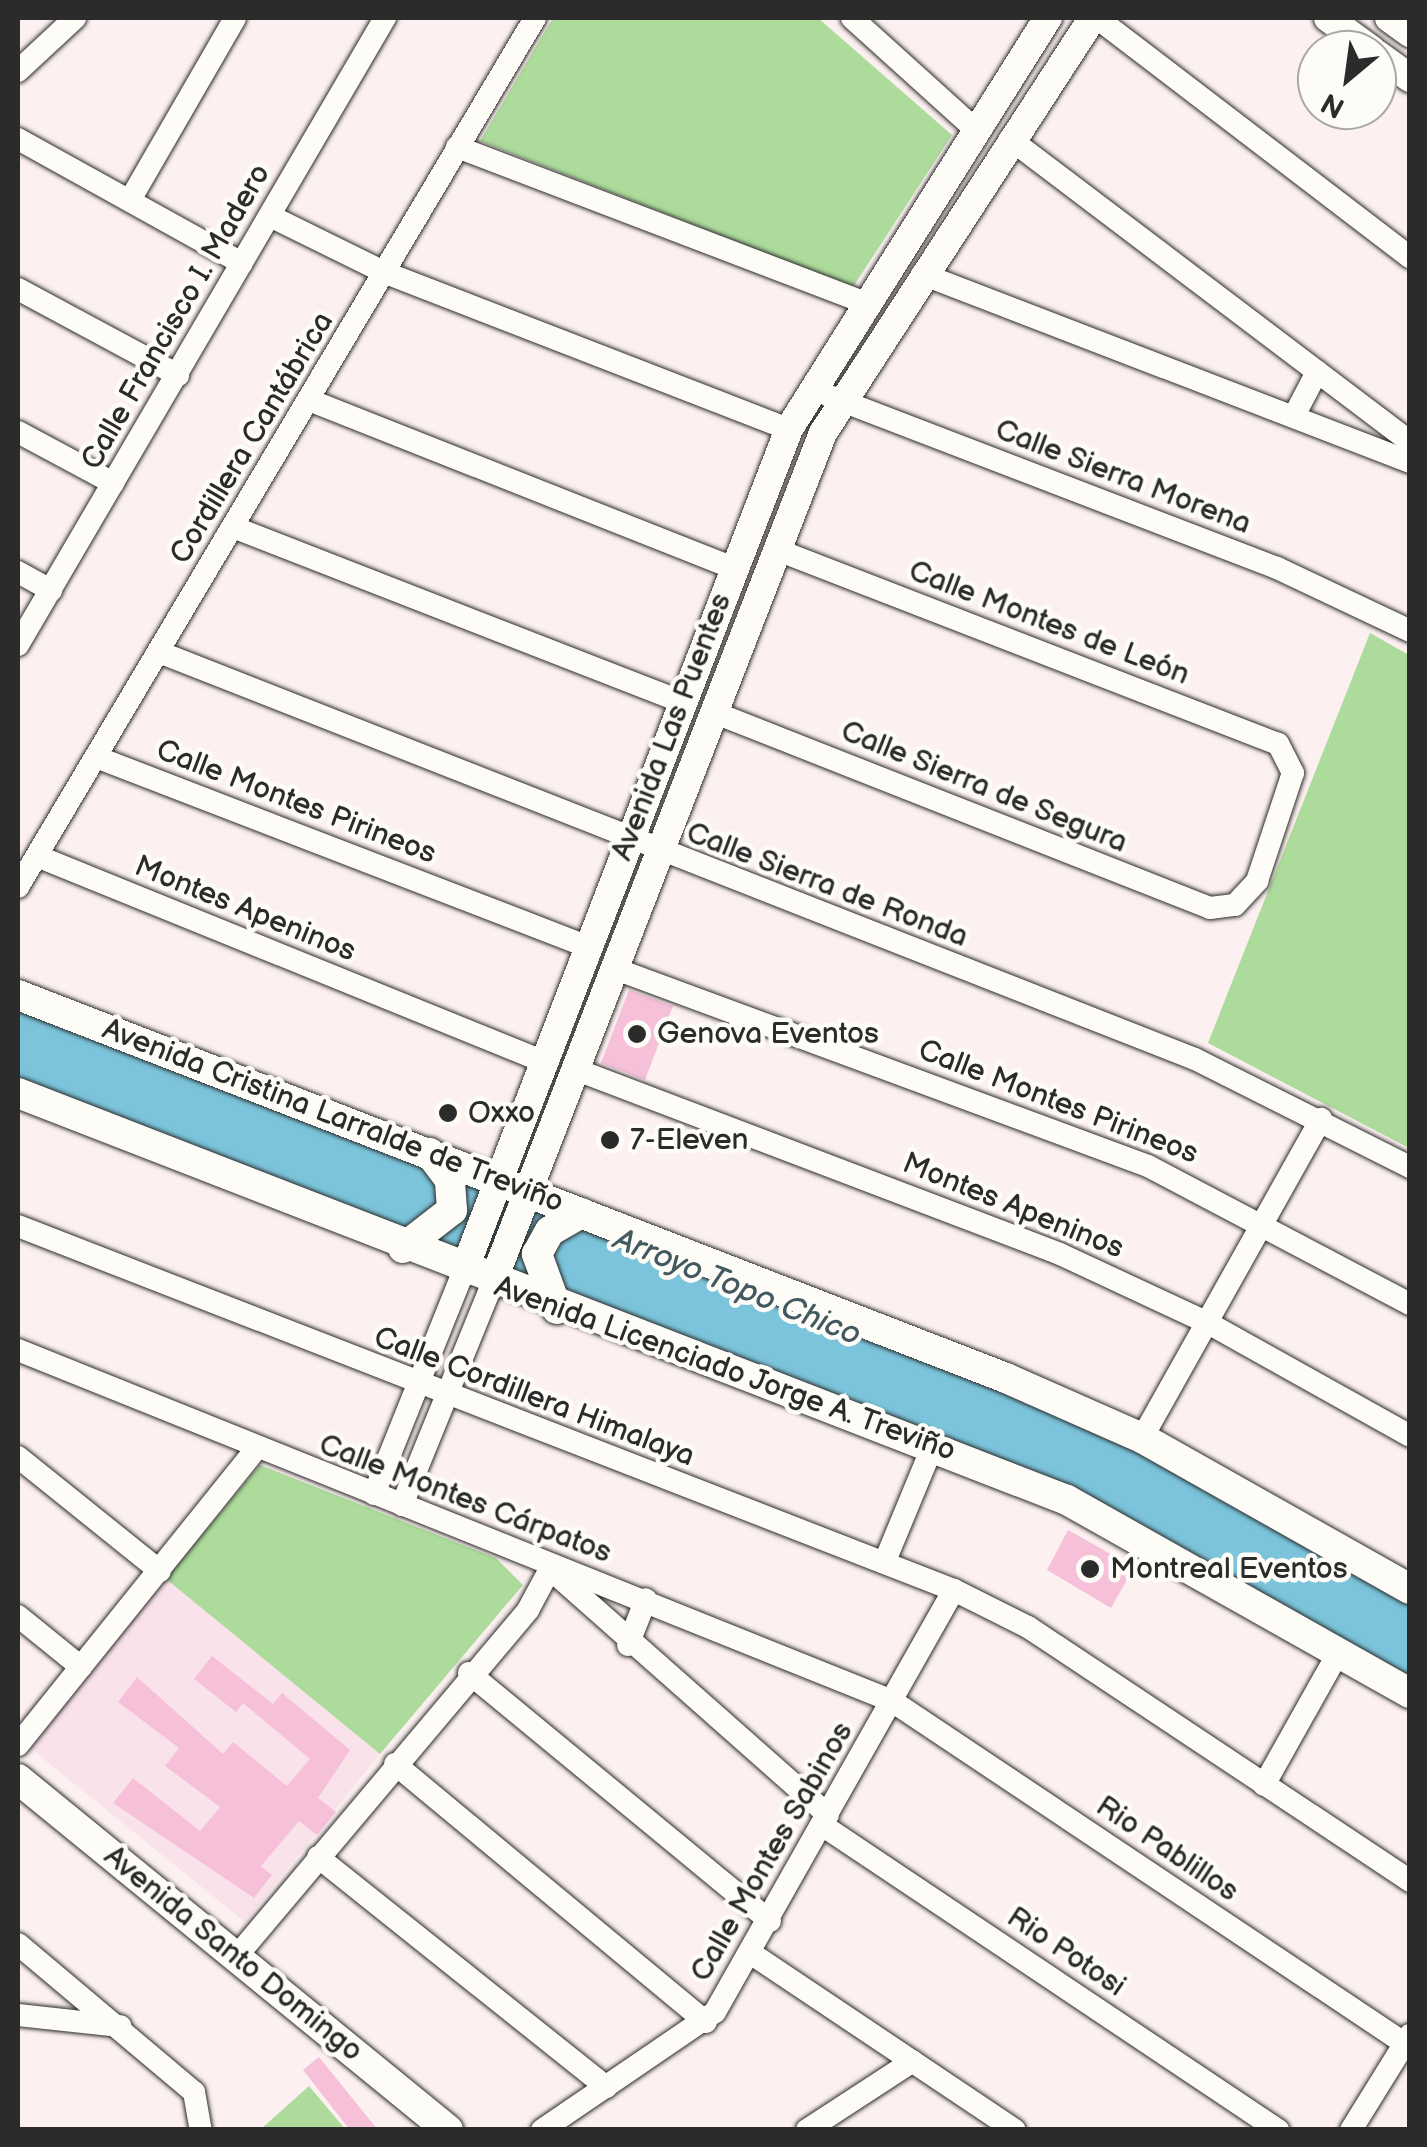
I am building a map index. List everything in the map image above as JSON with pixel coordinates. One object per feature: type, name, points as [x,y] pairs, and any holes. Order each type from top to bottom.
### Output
[{"type":"main road","name":"Avenida Cristina Larralde de Treviño","points":[[18,994],[1142,1438],[1410,1589]]},
{"type":"main road","name":"Avenida Licenciado Jorge A. Treviño","points":[[18,1097],[403,1248],[468,1262],[557,1309],[933,1445],[1067,1500],[1410,1693]]},
{"type":"main road","points":[[403,1248],[431,1234],[452,1210],[438,1162]]},
{"type":"main road","points":[[557,1309],[540,1278],[542,1240],[574,1216]]},
{"type":"main road","name":"Avenida Santo Domingo","points":[[18,1779],[448,2130]]},
{"type":"street","points":[[18,72],[76,18]]},
{"type":"street","points":[[130,200],[235,18]]},
{"type":"street","name":"Calle Francisco I. Madero","points":[[18,645],[384,18]]},
{"type":"street","name":"Cordillera Cantábrica","points":[[18,887],[534,18]]},
{"type":"street","points":[[852,18],[975,129]]},
{"type":"street","name":"Avenida Las Puentes","points":[[374,1494],[468,1262],[586,946],[789,429],[810,388],[1046,18]]},
{"type":"street","points":[[1094,18],[1410,257]]},
{"type":"street","name":"Avenida Las Puentes","points":[[402,1505],[577,1070],[775,549],[841,400],[1010,139],[1094,18]]},
{"type":"street","points":[[1389,18],[1410,33]]},
{"type":"street","points":[[18,139],[242,263]]},
{"type":"street","points":[[1010,139],[1410,442]]},
{"type":"street","points":[[458,147],[865,302]]},
{"type":"street","points":[[270,216],[386,273],[789,429]]},
{"type":"street","points":[[922,274],[1410,462]]},
{"type":"street","points":[[18,289],[178,375]]},
{"type":"street","points":[[1294,416],[1317,372]]},
{"type":"street","name":"Calle Sierra Morena","points":[[810,388],[1277,568],[1410,630]]},
{"type":"street","points":[[309,400],[734,568]]},
{"type":"street","points":[[18,432],[113,483]]},
{"type":"street","points":[[233,527],[682,702]]},
{"type":"street","name":"Calle Montes de León","points":[[775,549],[1278,744],[1293,762],[1257,881],[1235,905]]},
{"type":"street","points":[[18,572],[51,590]]},
{"type":"street","name":"Calle Sierra de Ronda","points":[[159,652],[628,841],[1195,1058],[1410,1167]]},
{"type":"street","name":"Calle Sierra de Segura","points":[[712,712],[1210,908],[1235,905]]},
{"type":"street","name":"Calle Montes Pirineos","points":[[96,758],[586,946]]},
{"type":"street","name":"Montes Apeninos","points":[[37,856],[542,1062]]},
{"type":"street","name":"Calle Montes Pirineos","points":[[614,968],[1078,1137],[1264,1223],[1410,1304]]},
{"type":"street","points":[[18,981],[190,1060]]},
{"type":"street","name":"Montes Apeninos","points":[[577,1070],[1060,1254],[1208,1323],[1410,1436]]},
{"type":"street","points":[[1142,1438],[1321,1119]]},
{"type":"street","name":"Calle Cordillera Himalaya","points":[[18,1226],[416,1385],[954,1590],[1028,1627],[1410,1881]]},
{"type":"street","name":"Calle Montes Cárpatos","points":[[18,1350],[550,1569],[646,1599],[892,1701]]},
{"type":"street","points":[[884,1561],[933,1445]]},
{"type":"street","points":[[18,1745],[256,1449]]},
{"type":"street","points":[[18,1458],[160,1572]]},
{"type":"street","points":[[236,1957],[470,1674],[528,1610],[550,1569]]},
{"type":"street","name":"Rio Potosi","points":[[550,1569],[628,1646],[825,1820],[1278,2130]]},
{"type":"street","name":"Calle Montes Sabinos","points":[[542,2130],[706,2022],[752,1954],[954,1590]]},
{"type":"street","points":[[628,1646],[646,1599]]},
{"type":"street","points":[[18,1616],[81,1667]]},
{"type":"street","points":[[1264,1785],[1338,1653]]},
{"type":"street","points":[[470,1674],[770,1921]]},
{"type":"street","name":"Rio Pablillos","points":[[892,1701],[1408,2042]]},
{"type":"street","points":[[395,1764],[706,2022]]},
{"type":"street","points":[[318,1857],[606,2087]]},
{"type":"street","points":[[18,1944],[194,2092],[201,2130]]},
{"type":"street","points":[[752,1954],[1015,2130]]},
{"type":"street","points":[[18,2015],[120,2026]]},
{"type":"street","points":[[1351,2130],[1408,2042]]},
{"type":"street","points":[[807,2130],[914,2060]]},
{"type":"shaded area","points":[[166,1579],[380,1754],[245,1922],[30,1748]]},
{"type":"green space","points":[[553,18],[818,18],[952,135],[853,287],[480,141]]},
{"type":"green space","points":[[1370,633],[1409,655],[1409,1148],[1208,1043]]},
{"type":"green space","points":[[260,1465],[496,1558],[523,1585],[380,1754],[166,1579]]},
{"type":"green space","points":[[309,2086],[345,2129],[261,2129]]},
{"type":"water","name":"Arroyo Topo Chico","points":[[18,994],[1006,1378],[1409,1589],[1409,1694],[1140,1540],[18,1093]]},
{"type":"building","name":"Genova Eventos","points":[[629,990],[673,1006],[645,1080],[601,1063]]},
{"type":"building","name":"Montreal Eventos","points":[[1068,1530],[1134,1567],[1111,1608],[1047,1570]]},
{"type":"building","points":[[212,1656],[273,1704],[282,1693],[350,1750],[318,1798],[336,1812],[317,1835],[299,1821],[261,1866],[272,1875],[254,1898],[113,1803],[133,1778],[200,1831],[220,1807],[165,1766],[179,1748],[118,1702],[137,1677],[223,1754],[233,1742],[287,1786],[310,1759],[243,1703],[236,1712],[194,1679]]},
{"type":"building","points":[[319,2057],[378,2130],[350,2130],[303,2070]]},
{"type":"place","name":"Genova Eventos","points":[[637,1034]]},
{"type":"place","name":"Oxxo","points":[[448,1113]]},
{"type":"place","name":"7-Eleven","points":[[610,1140]]},
{"type":"place","name":"Montreal Eventos","points":[[1090,1569]]}]
